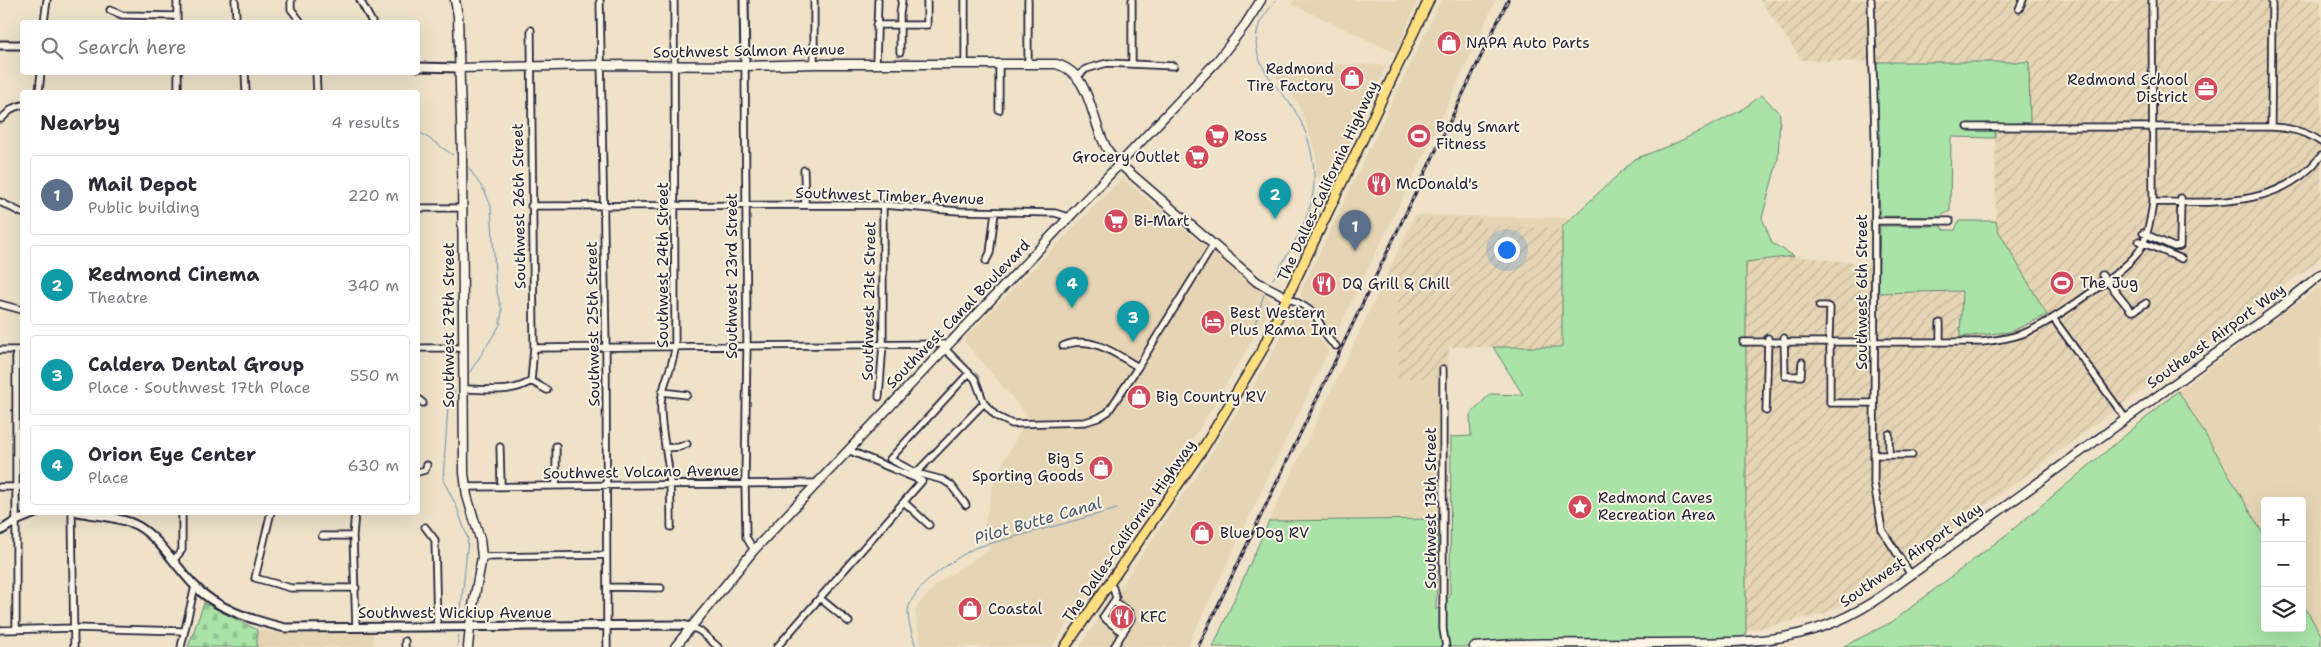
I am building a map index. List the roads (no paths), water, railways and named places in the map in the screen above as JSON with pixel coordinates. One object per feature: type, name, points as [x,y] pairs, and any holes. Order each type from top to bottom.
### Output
[{"type":"highway","name":"The Dalles-California Highway","points":[[1065,647],[1174,492],[1232,403],[1288,298],[1429,0]]},
{"type":"main road","name":"Southwest 27th Street","points":[[455,0],[458,16],[466,487],[482,556],[468,647]]},
{"type":"main road","name":"Southwest Canal Boulevard","points":[[675,647],[754,550],[1218,60],[1245,25],[1261,0]]},
{"type":"main road","name":"Southwest Salmon Avenue","points":[[459,68],[531,68],[600,65],[674,67],[814,64],[1056,64],[1064,66],[1078,76]]},
{"type":"main road","points":[[1078,76],[1087,95],[1102,142],[1110,154],[1257,282],[1288,298]]},
{"type":"main road","name":"Southeast Airport Way","points":[[2126,419],[2284,305],[2321,274]]},
{"type":"main road","name":"Southwest Airport Way","points":[[1474,647],[1524,644],[1747,642],[1784,638],[1814,631],[1840,621],[1869,604],[2126,419]]},
{"type":"street","points":[[44,20],[47,0]]},
{"type":"street","points":[[110,10],[122,15],[177,19],[177,0]]},
{"type":"street","points":[[235,0],[236,16]]},
{"type":"street","points":[[291,0],[291,9],[299,20]]},
{"type":"street","points":[[363,0],[371,20]]},
{"type":"street","name":"Southwest 25th Street","points":[[600,0],[606,347],[608,647]]},
{"type":"street","name":"Southwest 24th Street","points":[[671,527],[670,485],[662,436],[662,392],[672,366],[675,347],[674,0]]},
{"type":"street","name":"Southwest 23rd Street","points":[[744,0],[747,345],[745,483],[746,537],[754,550]]},
{"type":"street","points":[[814,0],[814,64]]},
{"type":"street","points":[[876,64],[878,0]]},
{"type":"street","points":[[900,52],[902,0]]},
{"type":"street","points":[[876,25],[927,25],[927,0]]},
{"type":"street","points":[[965,0],[965,63]]},
{"type":"street","points":[[1028,0],[1028,64]]},
{"type":"street","points":[[1132,0],[1132,64]]},
{"type":"street","name":"Southwest 6th Street","points":[[1871,0],[1875,221],[1874,455],[1876,497],[1882,530],[1911,575]]},
{"type":"street","points":[[2019,9],[2022,0]]},
{"type":"street","points":[[1743,342],[1940,342],[2004,340],[2027,332],[2053,318],[2122,268],[2139,251],[2148,227],[2153,202],[2152,0]]},
{"type":"street","points":[[2271,127],[2272,0]]},
{"type":"street","name":"Southwest 26th Street","points":[[531,30],[531,206],[534,348],[531,381]]},
{"type":"street","points":[[0,45],[20,45]]},
{"type":"street","points":[[999,64],[999,110]]},
{"type":"street","points":[[1078,76],[1096,65],[1174,66]]},
{"type":"street","name":"Southwest Salmon Avenue","points":[[420,67],[459,68]]},
{"type":"street","points":[[39,90],[41,75]]},
{"type":"street","points":[[178,75],[178,90]]},
{"type":"street","points":[[245,75],[246,90]]},
{"type":"street","points":[[316,75],[316,90]]},
{"type":"street","points":[[1,119],[13,108],[20,106]]},
{"type":"street","points":[[1968,126],[2271,127],[2293,129],[2309,134],[2321,142]]},
{"type":"street","points":[[2153,202],[2232,202],[2266,195],[2296,180],[2321,156]]},
{"type":"street","points":[[804,170],[805,204]]},
{"type":"street","points":[[2143,233],[2174,246],[2180,246],[2181,198]]},
{"type":"street","points":[[0,202],[20,212]]},
{"type":"street","name":"Southwest Timber Avenue","points":[[531,206],[883,205],[959,211],[1055,213],[1068,217]]},
{"type":"street","name":"Southwest 21st Street","points":[[880,397],[883,344],[883,205]]},
{"type":"street","points":[[420,208],[462,208]]},
{"type":"street","points":[[986,261],[990,254],[995,212]]},
{"type":"street","points":[[1875,221],[1950,221]]},
{"type":"street","points":[[2139,241],[2182,259]]},
{"type":"street","points":[[534,348],[883,344],[947,347],[975,379],[984,403],[996,416],[1012,424],[1085,422],[1098,418],[1108,412],[1214,244]]},
{"type":"street","points":[[2102,275],[2131,311],[2146,303]]},
{"type":"street","points":[[1288,298],[1303,305],[1313,313],[1325,337],[1336,346]]},
{"type":"street","points":[[0,304],[20,309]]},
{"type":"street","points":[[1819,306],[1830,308],[1830,403],[1874,403]]},
{"type":"street","points":[[2053,318],[2126,419]]},
{"type":"street","points":[[1940,323],[1940,342]]},
{"type":"street","points":[[1766,411],[1768,338]]},
{"type":"street","points":[[1784,338],[1785,376],[1801,376],[1802,362]]},
{"type":"street","points":[[1063,346],[1071,342],[1094,344],[1104,347],[1138,367]]},
{"type":"street","points":[[420,348],[463,348]]},
{"type":"street","points":[[0,350],[19,350],[15,487],[16,629]]},
{"type":"street","name":"Southwest 13th Street","points":[[1443,369],[1443,629],[1446,647]]},
{"type":"street","points":[[966,505],[951,485],[943,480],[916,473],[890,459],[969,373]]},
{"type":"street","points":[[464,389],[508,390],[520,388],[531,381],[546,390]]},
{"type":"street","points":[[662,392],[687,395]]},
{"type":"street","points":[[916,473],[984,403]]},
{"type":"street","points":[[1889,454],[1890,434]]},
{"type":"street","points":[[665,448],[679,448],[687,444]]},
{"type":"street","points":[[556,446],[556,485]]},
{"type":"street","points":[[500,447],[501,485]]},
{"type":"street","points":[[778,647],[922,481],[848,450]]},
{"type":"street","points":[[1874,455],[1912,455]]},
{"type":"street","points":[[420,471],[424,470],[427,464]]},
{"type":"street","name":"Southwest Volcano Avenue","points":[[466,487],[501,485],[607,486],[818,483]]},
{"type":"street","points":[[0,487],[20,487]]},
{"type":"street","points":[[904,502],[928,524]]},
{"type":"street","points":[[0,531],[31,515]]},
{"type":"street","points":[[72,515],[74,647]]},
{"type":"street","name":"Southwest Wickiup Avenue","points":[[91,515],[136,525],[148,533],[194,586],[225,607],[263,623],[284,628],[682,625],[700,631],[718,647]]},
{"type":"street","points":[[173,561],[182,550],[182,515]]},
{"type":"street","points":[[271,515],[255,578],[290,588],[356,588]]},
{"type":"street","points":[[355,515],[353,536],[356,628]]},
{"type":"street","points":[[425,527],[436,540],[437,626]]},
{"type":"street","points":[[322,536],[353,536]]},
{"type":"street","points":[[482,556],[606,555]]},
{"type":"street","points":[[1109,584],[1113,588],[1115,602],[1131,616],[1114,647]]},
{"type":"street","points":[[181,647],[194,586]]},
{"type":"street","points":[[608,587],[661,588]]},
{"type":"street","points":[[821,599],[850,622]]},
{"type":"street","points":[[1115,602],[1105,612],[1103,618],[1123,633]]},
{"type":"street","points":[[0,630],[74,628],[183,631]]},
{"type":"waterway","name":"Pilot Butte Canal","points":[[1273,279],[1307,216],[1314,182],[1313,160],[1304,128],[1294,109],[1265,71],[1257,50],[1256,38],[1259,25],[1276,0]]},
{"type":"waterway","points":[[420,132],[453,155]]},
{"type":"waterway","points":[[469,168],[485,192],[491,206],[496,289],[502,311],[500,325],[470,372]]},
{"type":"waterway","name":"Pilot Butte Canal","points":[[1255,324],[1264,294]]},
{"type":"waterway","points":[[455,391],[448,407],[443,480],[456,505],[468,539],[460,619]]},
{"type":"waterway","name":"Pilot Butte Canal","points":[[916,647],[908,616],[910,603],[924,584],[955,560],[974,548],[1117,509]]},
{"type":"waterway","points":[[457,647],[459,635]]},
{"type":"railway","points":[[1198,647],[1508,0]]},
{"type":"place","name":"NAPA Auto Parts","points":[[1449,43]]},
{"type":"place","name":"Redmond Tire Factory","points":[[1352,78]]},
{"type":"place","name":"Redmond School District","points":[[2206,89]]},
{"type":"place","name":"Ross","points":[[1217,136]]},
{"type":"place","name":"Body Smart Fitness","points":[[1419,136]]},
{"type":"place","name":"Grocery Outlet","points":[[1197,157]]},
{"type":"place","name":"McDonald's","points":[[1379,184]]},
{"type":"place","name":"Redmond Cinema","points":[[1275,219]]},
{"type":"place","name":"Bi-Mart","points":[[1116,221]]},
{"type":"place","name":"Mail Depot","points":[[1355,251]]},
{"type":"place","name":"The Jug","points":[[2062,283]]},
{"type":"place","name":"DQ Grill & Chill","points":[[1324,284]]},
{"type":"place","name":"Orion Eye Center","points":[[1072,308]]},
{"type":"place","name":"Best Western Plus Rama Inn","points":[[1213,322]]},
{"type":"place","name":"Caldera Dental Group","points":[[1133,342]]},
{"type":"place","name":"Big Country RV","points":[[1139,397]]},
{"type":"place","name":"Big 5 Sporting Goods","points":[[1101,468]]},
{"type":"place","name":"Redmond Caves Recreation Area","points":[[1580,507]]},
{"type":"place","name":"Blue Dog RV","points":[[1202,533]]},
{"type":"place","name":"Coastal","points":[[970,609]]},
{"type":"place","name":"KFC","points":[[1122,617]]}]
